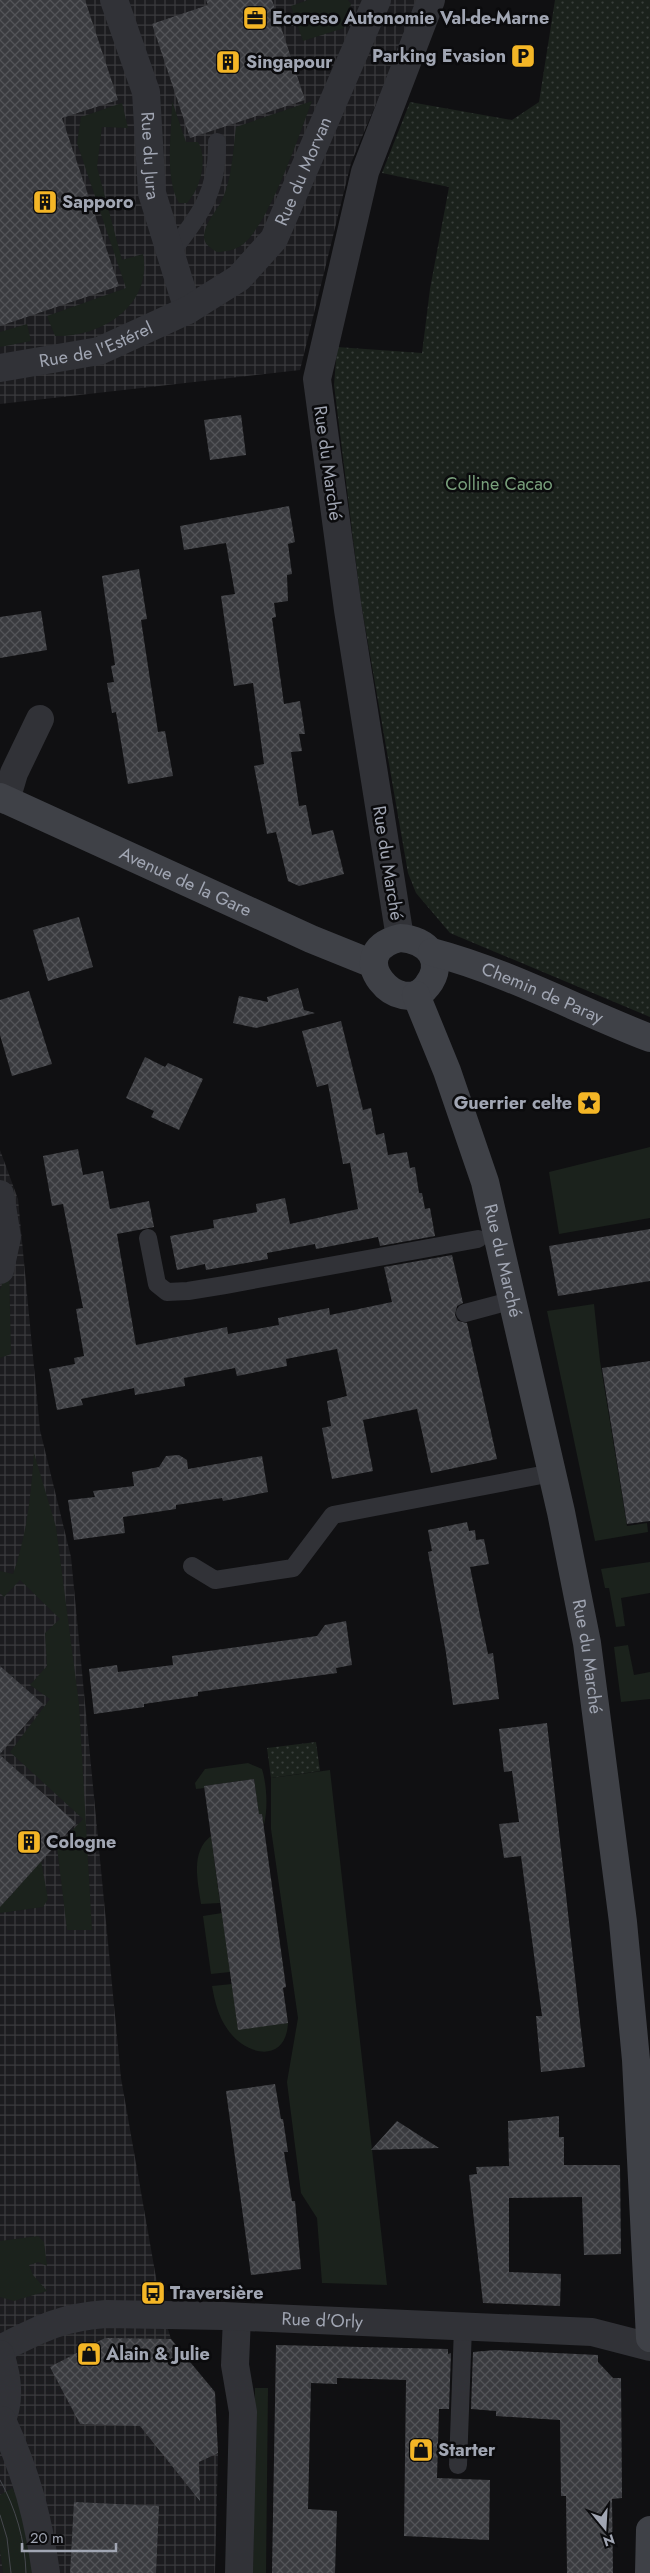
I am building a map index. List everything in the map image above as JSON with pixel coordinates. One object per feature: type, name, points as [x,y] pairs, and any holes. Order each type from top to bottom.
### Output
[{"type":"street","name":"Rue du Jura","points":[[114,0],[146,92],[152,193],[188,310]]},
{"type":"street","name":"Rue du Morvan","points":[[188,310],[238,278],[274,239],[377,0]]},
{"type":"street","name":"Rue du Marché","points":[[400,938],[348,610],[317,379],[364,172],[431,0]]},
{"type":"street","name":"Rue de l'Estérel","points":[[0,368],[99,351],[188,310]]},
{"type":"street","points":[[3,798],[40,719]]},
{"type":"street","name":"Avenue de la Gare","points":[[3,798],[312,939],[373,964]]},
{"type":"street","points":[[400,938],[413,938],[424,944],[432,952],[435,963],[432,980],[416,995],[408,997],[394,992],[378,978],[373,964],[379,948],[387,942],[400,938]]},
{"type":"street","name":"Chemin de Paray","points":[[432,952],[488,969],[650,1038]]},
{"type":"street","name":"Rue du Marché","points":[[416,995],[446,1071],[485,1182],[514,1300],[587,1643],[623,1922],[636,2060],[650,2338]]},
{"type":"street","points":[[0,1194],[7,1237],[0,1270]]},
{"type":"street","name":"Rue d'Orly","points":[[0,2349],[41,2327],[88,2315],[237,2317],[592,2332],[650,2347]]},
{"type":"street","points":[[237,2317],[235,2365],[243,2412],[239,2573]]},
{"type":"street","points":[[0,2354],[6,2373],[7,2396],[1,2422],[25,2476],[39,2524],[46,2573]]},
{"type":"street","points":[[649,2573],[650,2530]]},
{"type":"lane","points":[[171,252],[195,222],[208,196],[218,167],[217,142]]},
{"type":"lane","points":[[148,1238],[157,1284],[167,1292],[225,1286],[478,1239]]},
{"type":"lane","points":[[465,1313],[514,1300]]},
{"type":"lane","points":[[192,1566],[215,1580],[294,1568],[333,1515],[552,1472]]},
{"type":"lane","points":[[458,2465],[463,2327]]},
{"type":"shaded area","points":[[0,0],[420,0],[351,163],[300,370],[0,404]]},
{"type":"shaded area","points":[[0,1150],[18,1199],[40,1430],[71,1557],[121,2078],[161,2306],[171,2339],[218,2453],[215,2573],[0,2573]]},
{"type":"green space","points":[[308,0],[348,0],[351,4],[344,28],[303,41],[291,6]]},
{"type":"green space","name":"Colline Cacao","points":[[555,0],[650,0],[650,1017],[450,933],[416,893],[408,873],[361,603],[334,385],[337,347],[422,353],[430,289],[449,187],[382,173],[410,102],[512,120],[539,102]]},
{"type":"green space","points":[[172,101],[186,142],[198,142],[201,149],[202,173],[196,190],[187,203],[179,203],[174,193],[170,168]]},
{"type":"green space","points":[[312,101],[273,200],[252,234],[242,245],[233,249],[217,252],[212,249],[206,243],[204,235],[209,221],[222,200],[228,183],[236,127]]},
{"type":"green space","points":[[122,103],[128,128],[102,127],[97,167],[122,260],[143,254],[144,272],[140,289],[132,303],[120,315],[106,324],[90,331],[55,336],[47,316],[126,288],[77,143],[81,117]]},
{"type":"green space","points":[[27,324],[31,341],[0,347],[0,332]]},
{"type":"green space","points":[[650,1147],[650,1218],[559,1234],[549,1172]]},
{"type":"green space","points":[[9,1265],[11,1354],[0,1358],[0,1290]]},
{"type":"green space","points":[[594,1304],[600,1361],[627,1526],[647,1523],[648,1532],[595,1541],[547,1311]]},
{"type":"green space","points":[[34,1453],[56,1527],[79,1704],[92,1930],[67,1930],[57,1847],[83,1819],[10,1752],[50,1699],[30,1685],[47,1666],[45,1633],[60,1619],[20,1580],[4,1597],[0,1593],[0,1571],[13,1574],[22,1544],[30,1499]]},
{"type":"green space","points":[[650,1562],[650,1593],[621,1598],[625,1626],[616,1627],[609,1588],[605,1588],[601,1569]]},
{"type":"green space","points":[[628,1645],[634,1675],[650,1672],[650,1699],[621,1702],[614,1647]]},
{"type":"green space","points":[[316,1742],[320,1771],[271,1778],[267,1748]]},
{"type":"green space","points":[[248,1763],[262,1769],[266,1797],[264,1825],[262,1814],[259,1814],[254,1779],[204,1786],[205,1788],[196,1789],[195,1783],[205,1769]]},
{"type":"green space","points":[[330,1770],[387,2285],[322,2283],[317,2218],[301,2193],[287,2082],[298,2018],[271,1829],[271,1778]]},
{"type":"green space","points":[[211,1836],[220,1903],[201,1904],[197,1877],[198,1858],[204,1843]]},
{"type":"green space","points":[[41,1861],[48,1899],[43,1907],[0,1913],[0,1896],[6,1901]]},
{"type":"green space","points":[[222,1913],[230,1972],[211,1974],[203,1916]]},
{"type":"green space","points":[[232,1984],[238,2029],[288,2023],[286,2036],[280,2045],[273,2050],[264,2052],[245,2046],[228,2030],[219,2014],[212,1986]]},
{"type":"green space","points":[[38,2236],[44,2242],[47,2266],[38,2262],[29,2265],[33,2275],[47,2291],[14,2301],[0,2297],[0,2241]]},
{"type":"green space","points":[[255,2388],[268,2388],[266,2573],[253,2573]]},
{"type":"green space","points":[[12,2488],[18,2497],[34,2573],[3,2573],[0,2550],[0,2495]]},
{"type":"building","name":"Sapporo","points":[[0,0],[85,0],[118,100],[62,118],[119,286],[0,326]]},
{"type":"building","name":"Singapour","points":[[206,0],[272,0],[305,100],[190,138],[152,24],[208,5]]},
{"type":"building","points":[[241,415],[246,455],[210,460],[204,420]]},
{"type":"building","points":[[289,506],[295,542],[288,544],[292,574],[287,575],[288,601],[274,603],[276,617],[272,618],[284,704],[300,701],[305,734],[299,734],[302,751],[291,752],[299,806],[306,805],[312,835],[333,830],[344,874],[299,886],[288,881],[276,832],[267,834],[254,766],[264,764],[253,683],[234,686],[221,596],[235,594],[226,543],[184,550],[180,526]]},
{"type":"building","points":[[139,569],[147,619],[141,620],[158,732],[165,731],[173,776],[128,784],[116,712],[112,713],[107,683],[114,682],[111,666],[115,665],[102,576]]},
{"type":"building","points":[[41,611],[47,650],[0,658],[0,617]]},
{"type":"building","points":[[79,917],[93,967],[48,981],[33,930]]},
{"type":"building","points":[[298,988],[304,1010],[315,1013],[256,1028],[233,1023],[239,996],[268,1002],[267,997]]},
{"type":"building","points":[[29,991],[52,1064],[12,1076],[0,1035],[0,1000]]},
{"type":"building","points":[[341,1021],[363,1110],[371,1108],[376,1135],[384,1133],[388,1155],[407,1152],[410,1168],[415,1167],[419,1193],[422,1193],[425,1209],[430,1208],[435,1236],[380,1246],[378,1237],[316,1249],[315,1244],[267,1253],[268,1259],[206,1270],[205,1264],[177,1270],[170,1236],[214,1228],[213,1220],[257,1212],[256,1204],[285,1198],[290,1224],[358,1209],[350,1163],[343,1164],[328,1084],[317,1087],[302,1031]]},
{"type":"building","points":[[145,1057],[165,1067],[168,1063],[203,1079],[179,1130],[151,1117],[154,1111],[126,1098]]},
{"type":"building","points":[[78,1149],[83,1175],[103,1171],[110,1209],[149,1201],[154,1227],[117,1234],[136,1345],[227,1327],[228,1334],[279,1325],[278,1318],[329,1308],[330,1315],[392,1302],[384,1267],[452,1255],[463,1303],[457,1306],[455,1315],[458,1321],[467,1323],[497,1459],[431,1473],[417,1409],[363,1420],[373,1471],[332,1479],[322,1428],[331,1426],[327,1401],[347,1396],[337,1349],[286,1359],[287,1366],[237,1376],[235,1368],[184,1378],[185,1386],[135,1395],[134,1388],[81,1399],[83,1405],[57,1410],[49,1369],[75,1364],[74,1358],[84,1356],[76,1309],[83,1308],[63,1204],[52,1206],[43,1156]]},
{"type":"building","points":[[650,1229],[650,1281],[558,1296],[549,1246]]},
{"type":"building","points":[[650,1361],[650,1521],[627,1524],[602,1368]]},
{"type":"building","points":[[179,1455],[187,1460],[188,1469],[262,1456],[268,1492],[223,1501],[222,1498],[176,1505],[176,1509],[123,1517],[125,1533],[74,1540],[68,1500],[95,1497],[93,1491],[134,1486],[132,1472],[159,1467],[166,1456]]},
{"type":"building","points":[[467,1522],[469,1531],[475,1530],[476,1540],[484,1539],[489,1564],[470,1567],[488,1654],[493,1653],[499,1699],[453,1705],[428,1552],[432,1551],[428,1530]]},
{"type":"building","points":[[346,1621],[352,1665],[336,1668],[337,1673],[198,1692],[198,1696],[144,1704],[144,1707],[94,1714],[89,1669],[117,1665],[118,1672],[173,1665],[172,1656],[317,1636],[325,1625]]},
{"type":"building","points":[[0,1666],[43,1704],[0,1754]]},
{"type":"building","points":[[547,1723],[585,2067],[541,2072],[536,2016],[542,2016],[521,1856],[504,1858],[499,1824],[519,1822],[512,1771],[504,1772],[499,1729]]},
{"type":"building","name":"Cologne","points":[[0,1755],[76,1823],[0,1907]]},
{"type":"building","points":[[254,1779],[259,1814],[262,1814],[286,1987],[283,1988],[288,2023],[238,2030],[204,1786]]},
{"type":"building","points":[[275,2084],[288,2152],[284,2152],[292,2201],[295,2201],[301,2269],[251,2275],[226,2091]]},
{"type":"building","points":[[559,2116],[559,2137],[564,2137],[564,2165],[620,2165],[621,2254],[584,2255],[582,2197],[509,2198],[509,2272],[561,2274],[560,2306],[483,2303],[469,2175],[477,2174],[476,2167],[509,2166],[508,2121]]},
{"type":"building","points":[[397,2121],[439,2148],[371,2150]]},
{"type":"building","points":[[105,2338],[171,2339],[215,2392],[218,2453],[199,2462],[200,2501],[140,2426],[80,2424],[50,2367]]},
{"type":"building","points":[[276,2345],[448,2349],[448,2354],[451,2353],[449,2409],[439,2409],[437,2478],[490,2480],[489,2540],[404,2536],[406,2380],[337,2378],[337,2384],[311,2383],[308,2509],[337,2511],[335,2573],[272,2573]]},
{"type":"building","points":[[495,2350],[598,2355],[598,2362],[613,2378],[621,2378],[622,2498],[612,2499],[613,2573],[567,2573],[566,2496],[561,2496],[560,2420],[496,2416],[496,2411],[471,2409],[473,2352]]},
{"type":"building","points":[[74,2502],[159,2506],[156,2573],[70,2573]]},
{"type":"tram line","points":[[0,2480],[11,2502],[19,2525],[26,2573]]},
{"type":"tram line","points":[[0,2515],[7,2538],[11,2573]]},
{"type":"place","name":"Ecoreso Autonomie Val-de-Marne","points":[[255,18]]},
{"type":"place","name":"Parking Evasion","points":[[523,56]]},
{"type":"place","name":"Singapour","points":[[228,62]]},
{"type":"place","name":"Sapporo","points":[[45,202]]},
{"type":"place","name":"Guerrier celte","points":[[589,1103]]},
{"type":"place","name":"Cologne","points":[[29,1842]]},
{"type":"place","name":"Traversière","points":[[153,2293]]},
{"type":"place","name":"Alain & Julie","points":[[89,2354]]},
{"type":"place","name":"Starter","points":[[421,2450]]}]
